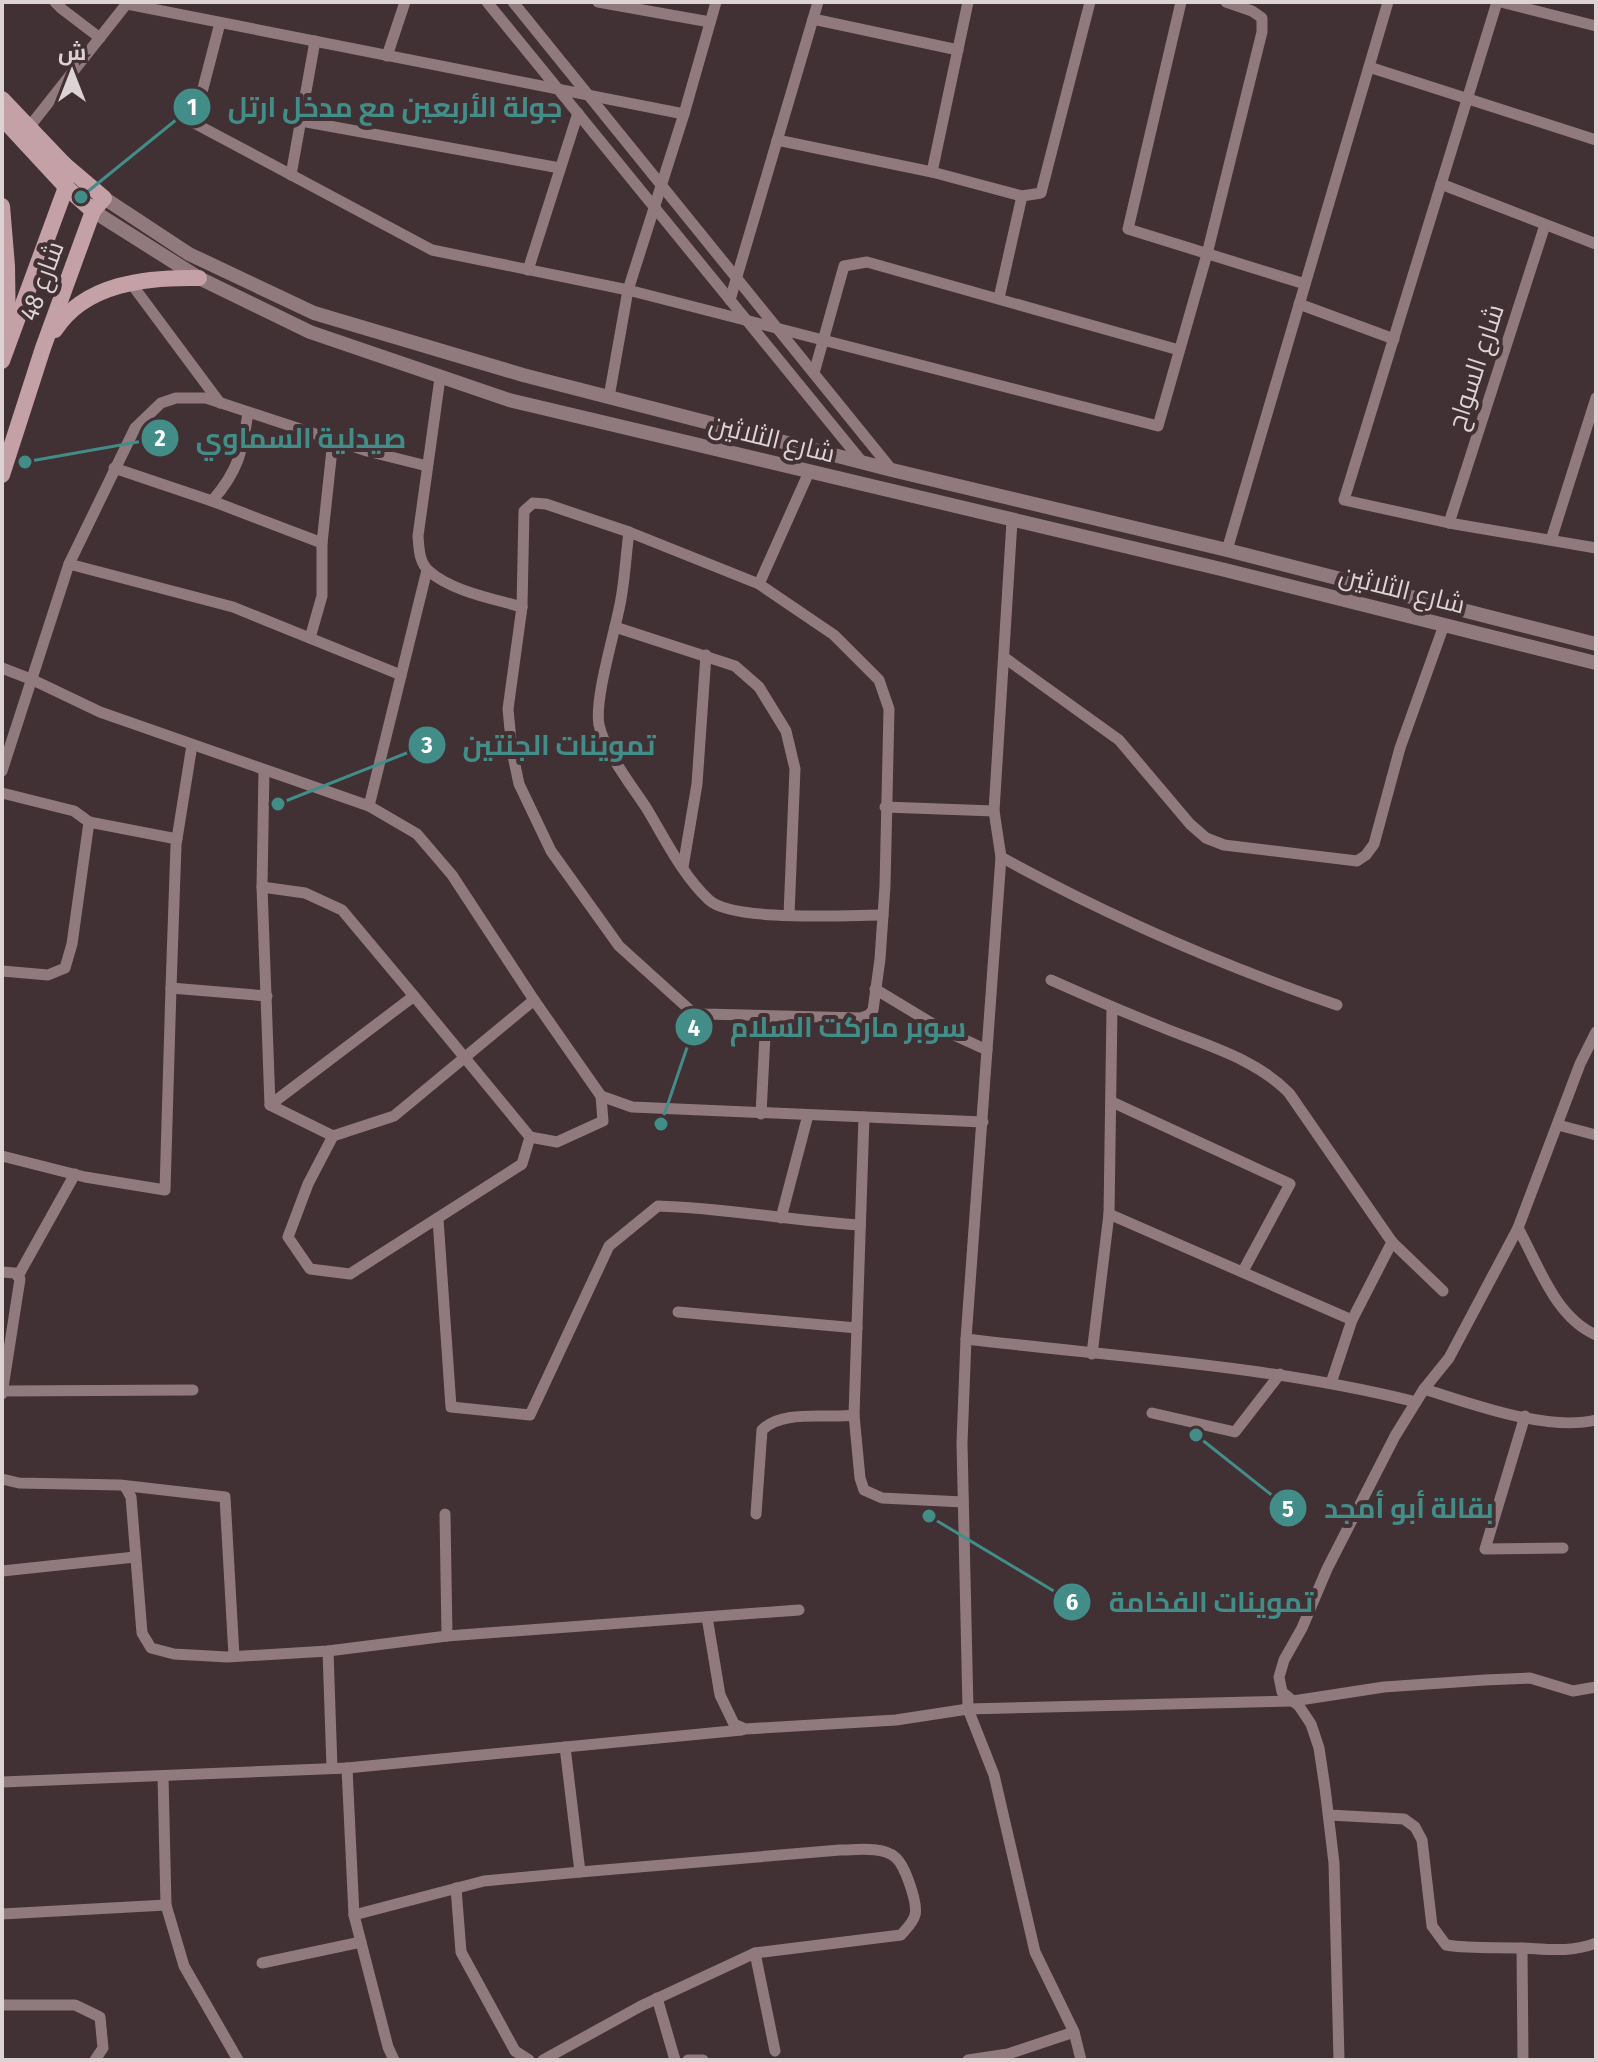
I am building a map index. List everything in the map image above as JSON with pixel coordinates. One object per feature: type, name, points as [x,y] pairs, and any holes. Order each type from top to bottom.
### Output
[{"type":"main road","name":"شارع الثلاثين","points":[[2,99],[64,164],[104,198]]},
{"type":"main road","name":"شارع الثلاثين","points":[[2,118],[66,187],[93,211]]},
{"type":"main road","name":"شارع 48","points":[[5,353],[66,187],[64,164]]},
{"type":"main road","name":"شارع 48","points":[[2,475],[43,348],[93,211],[104,198]]},
{"type":"main road","points":[[2,206],[7,266],[5,353]]},
{"type":"main road","points":[[43,348],[61,320],[90,298],[130,282],[165,277],[199,278]]},
{"type":"street","points":[[55,2],[100,38]]},
{"type":"street","points":[[387,56],[405,2]]},
{"type":"street","points":[[487,2],[863,463]]},
{"type":"street","points":[[603,2],[710,22]]},
{"type":"street","points":[[609,397],[628,290],[716,2]]},
{"type":"street","points":[[730,300],[818,2]]},
{"type":"street","points":[[932,172],[968,2]]},
{"type":"street","points":[[777,140],[932,172],[1022,196],[1041,193],[1090,2]]},
{"type":"street","points":[[1181,2],[1128,229],[1305,284]]},
{"type":"street","points":[[220,23],[194,123],[432,250],[628,290],[1158,426],[1207,254],[1262,32],[1262,18],[1226,2]]},
{"type":"street","points":[[1221,569],[1388,2]]},
{"type":"street","points":[[1596,25],[1499,2],[1344,500],[1449,523],[1596,548]]},
{"type":"street","points":[[30,126],[128,3],[684,114]]},
{"type":"street","points":[[514,34],[518,5]]},
{"type":"street","points":[[518,5],[892,470]]},
{"type":"street","points":[[813,19],[958,50]]},
{"type":"street","points":[[291,175],[315,41]]},
{"type":"street","points":[[1369,67],[1596,140]]},
{"type":"street","points":[[528,270],[578,113]]},
{"type":"street","points":[[301,121],[560,168]]},
{"type":"street","points":[[1441,184],[1596,244]]},
{"type":"street","points":[[999,298],[1022,196]]},
{"type":"street","name":"شارع الثلاثين","points":[[104,198],[189,254],[314,313],[523,375],[863,463],[1596,643]]},
{"type":"street","name":"شارع الثلاثين","points":[[93,211],[199,278],[310,332],[509,400],[1221,569],[1596,663]]},
{"type":"street","name":"شارع السواح","points":[[1449,523],[1545,225]]},
{"type":"street","points":[[814,373],[844,266],[867,262],[1179,350]]},
{"type":"street","points":[[130,282],[220,403]]},
{"type":"street","points":[[1299,304],[1394,339]]},
{"type":"street","points":[[440,378],[418,536],[419,554],[427,570],[470,592],[522,607]]},
{"type":"street","points":[[2,771],[69,564],[135,428],[161,403],[187,397],[206,398],[333,440],[427,466]]},
{"type":"street","points":[[1551,540],[1596,398]]},
{"type":"street","points":[[212,501],[232,478],[248,413]]},
{"type":"street","points":[[310,638],[322,596],[322,543],[333,440]]},
{"type":"street","points":[[114,468],[322,543]]},
{"type":"street","points":[[759,584],[809,472]]},
{"type":"street","points":[[1018,501],[1012,521],[994,811],[1001,857],[966,1339],[962,1443],[968,1709],[994,1775],[1035,1952],[1074,2032],[1081,2060]]},
{"type":"street","points":[[533,503],[546,504],[629,532],[759,584],[834,635],[879,680],[889,709],[883,915],[873,1010],[869,1015],[861,1018],[766,1016],[691,1011],[619,946],[551,851],[519,784],[508,709],[522,607],[524,511],[533,503]]},
{"type":"street","points":[[629,532],[602,689],[599,724],[612,754],[683,867],[709,900],[738,912],[883,915]]},
{"type":"street","points":[[69,564],[233,607],[401,675]]},
{"type":"street","points":[[369,806],[427,570]]},
{"type":"street","points":[[1005,658],[1119,740],[1190,824],[1206,838],[1224,845],[1357,861],[1374,844],[1400,748],[1444,625]]},
{"type":"street","points":[[615,627],[735,666],[759,687],[786,731],[795,769],[789,915]]},
{"type":"street","points":[[683,867],[697,784],[706,655]]},
{"type":"street","points":[[2,668],[100,712],[369,806],[417,834],[452,875],[601,1096],[603,1121],[557,1142],[530,1137],[342,910],[305,893],[262,887]]},
{"type":"street","points":[[2,1156],[75,1174],[165,1190],[177,839],[192,745]]},
{"type":"street","points":[[264,770],[262,887],[270,1105]]},
{"type":"street","points":[[2,793],[74,811],[89,822],[177,839]]},
{"type":"street","points":[[885,807],[994,811]]},
{"type":"street","points":[[2,971],[48,975],[65,968],[72,944],[89,822]]},
{"type":"street","points":[[1001,857],[1066,892],[1146,929],[1269,981],[1337,1005]]},
{"type":"street","points":[[1051,980],[1112,1008],[1246,1061],[1269,1075],[1297,1104],[1392,1242],[1443,1291]]},
{"type":"street","points":[[171,988],[267,996]]},
{"type":"street","points":[[875,989],[943,1030],[987,1050]]},
{"type":"street","points":[[270,1105],[414,996]]},
{"type":"street","points":[[530,1137],[522,1164],[350,1274],[310,1269],[288,1237],[308,1184],[333,1136],[394,1116],[534,1000]]},
{"type":"street","points":[[1092,1354],[1109,1214],[1112,1008]]},
{"type":"street","points":[[761,1114],[766,1016]]},
{"type":"street","points":[[1339,2060],[1334,1863],[1319,1748],[1311,1724],[1282,1692],[1279,1677],[1284,1660],[1395,1436],[1424,1389],[1449,1358],[1518,1228],[1580,1064],[1596,1032]]},
{"type":"street","points":[[601,1096],[632,1107],[983,1122]]},
{"type":"street","points":[[1112,1102],[1290,1184],[1243,1271]]},
{"type":"street","points":[[270,1105],[333,1136]]},
{"type":"street","points":[[781,1218],[808,1115]]},
{"type":"street","points":[[864,1117],[854,1415],[860,1478],[864,1490],[882,1498],[963,1502]]},
{"type":"street","points":[[1558,1125],[1596,1135]]},
{"type":"street","points":[[75,1174],[18,1276],[2,1392],[193,1390]]},
{"type":"street","points":[[438,1219],[451,1407],[530,1415],[609,1246],[658,1206],[704,1207],[860,1225]]},
{"type":"street","points":[[1109,1214],[1352,1320]]},
{"type":"street","points":[[1518,1228],[1565,1314],[1581,1328],[1596,1335]]},
{"type":"street","points":[[1331,1383],[1352,1320],[1392,1242]]},
{"type":"street","points":[[2,1272],[18,1276]]},
{"type":"street","points":[[678,1312],[857,1328]]},
{"type":"street","points":[[966,1339],[1092,1354],[1197,1362],[1331,1383],[1416,1402]]},
{"type":"street","points":[[1152,1413],[1235,1432],[1280,1374]]},
{"type":"street","points":[[1424,1389],[1498,1412],[1576,1424],[1596,1420]]},
{"type":"street","points":[[756,1514],[762,1430],[769,1422],[854,1415]]},
{"type":"street","points":[[1525,1416],[1485,1549],[1563,1548]]},
{"type":"street","points":[[2,1479],[19,1483],[120,1485],[225,1497],[234,1656]]},
{"type":"street","points":[[126,1488],[131,1497],[142,1633],[151,1648],[174,1654],[234,1656],[328,1651],[447,1636],[799,1610]]},
{"type":"street","points":[[445,1514],[447,1636]]},
{"type":"street","points":[[2,1571],[135,1557]]},
{"type":"street","points":[[707,1617],[720,1695],[734,1724],[745,1729]]},
{"type":"street","points":[[328,1651],[332,1768]]},
{"type":"street","points":[[2,1782],[347,1768],[745,1729],[896,1720],[968,1709],[1293,1701],[1384,1687],[1530,1678],[1573,1691],[1596,1687]]},
{"type":"street","points":[[565,1747],[580,1872]]},
{"type":"street","points":[[347,1768],[354,1915],[394,2060]]},
{"type":"street","points":[[163,1776],[166,1905],[184,1966],[238,2060]]},
{"type":"street","points":[[1329,1815],[1404,1819],[1415,1827],[1422,1840],[1432,1926],[1446,1945],[1470,1949],[1581,1949],[1596,1943]]},
{"type":"street","points":[[354,1915],[484,1881],[840,1850],[877,1850],[895,1857],[906,1873],[916,1913],[901,1935],[755,1953],[657,1998],[543,2060]]},
{"type":"street","points":[[456,1888],[461,1952],[515,2051],[529,2060]]},
{"type":"street","points":[[2,1914],[166,1905]]},
{"type":"street","points":[[262,1963],[361,1942]]},
{"type":"street","points":[[1522,1948],[1523,2060]]},
{"type":"street","points":[[755,1953],[775,2051]]},
{"type":"street","points":[[657,1998],[675,2060]]},
{"type":"street","points":[[2,2005],[75,2005],[100,2017],[103,2048],[95,2060]]},
{"type":"street","points":[[968,2060],[1009,2057],[1074,2032]]},
{"type":"street","points":[[688,2060],[703,2060]]},
{"type":"place","name":"جولة الأربعين مع مدخل ارتل","points":[[81,197]]},
{"type":"place","name":"صيدلية السماوي","points":[[25,462]]},
{"type":"place","name":"تموينات الجنتين","points":[[278,804]]},
{"type":"place","name":"سوبر ماركت السلام","points":[[661,1124]]},
{"type":"place","name":"بقالة أبو أمجد","points":[[1196,1435]]},
{"type":"place","name":"تموينات الفخامة","points":[[929,1516]]}]
